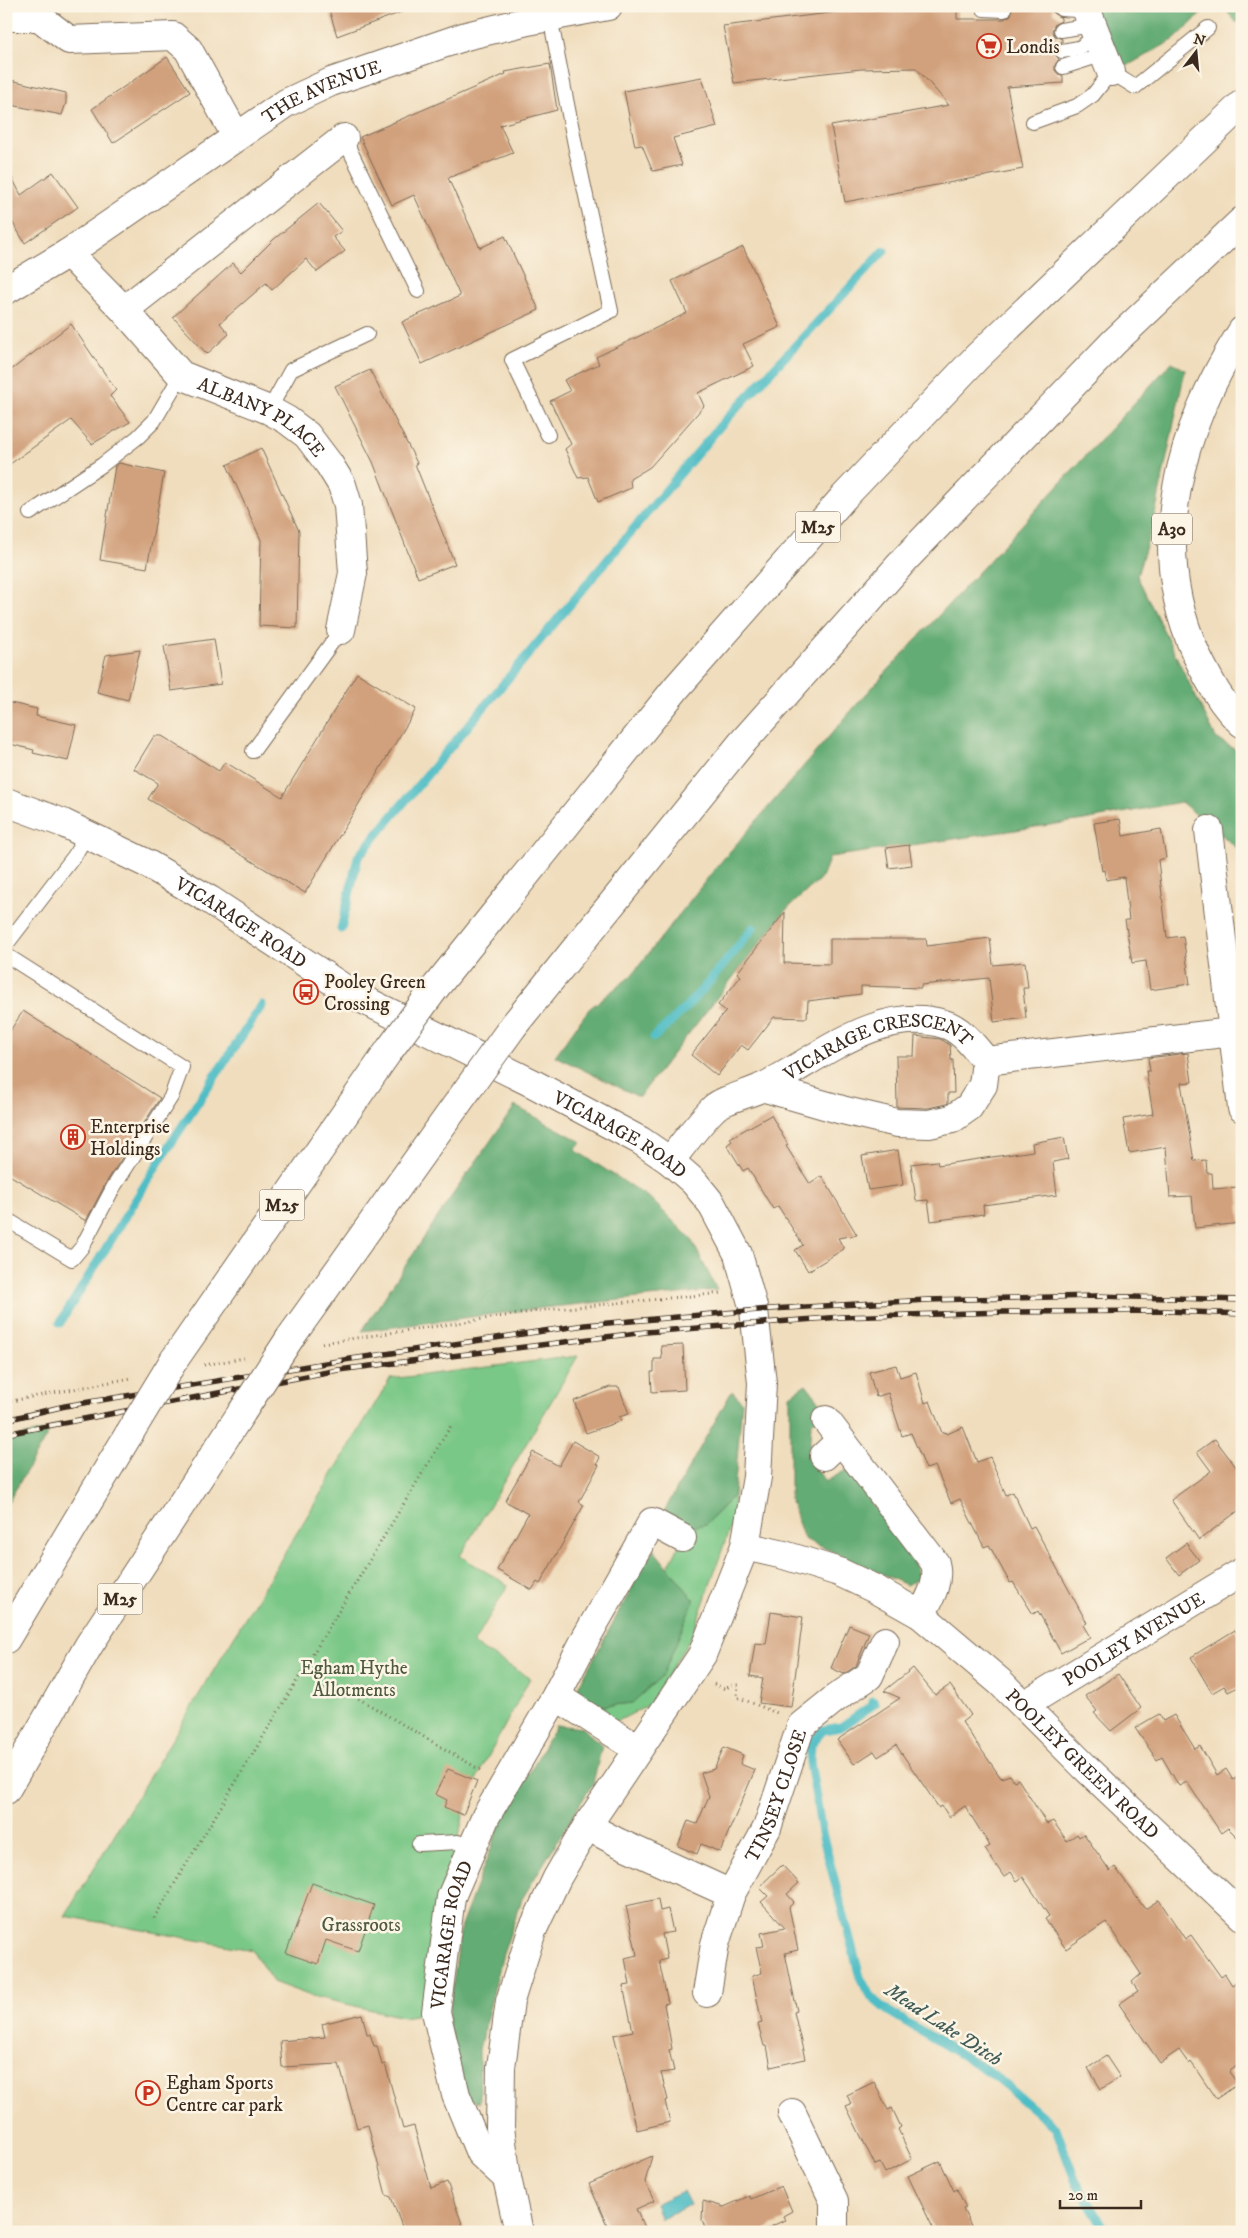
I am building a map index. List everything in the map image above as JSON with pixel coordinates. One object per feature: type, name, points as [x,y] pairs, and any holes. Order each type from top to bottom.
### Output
[{"type":"main road","name":"THE AVENUE","points":[[6,290],[68,253],[286,103],[331,82],[466,36],[559,13],[608,6]]},
{"type":"main road","points":[[6,16],[39,17],[70,40],[173,36],[188,49],[236,136]]},
{"type":"main road","name":"M25","points":[[6,1639],[174,1360],[390,1050],[435,988],[677,687],[844,497],[977,357],[1242,104]]},
{"type":"main road","points":[[124,310],[344,138]]},
{"type":"main road","name":"M25","points":[[6,1790],[89,1645],[290,1338],[514,1025],[741,744],[907,557],[1114,342],[1242,221]]},
{"type":"main road","name":"ALBANY PLACE","points":[[68,253],[124,310],[181,374],[269,410],[307,435],[329,464],[342,485],[348,505],[353,573],[342,630]]},
{"type":"main road","name":"A30","points":[[1242,331],[1214,376],[1187,445],[1176,490],[1172,530],[1172,562],[1176,594],[1187,632],[1218,694],[1242,723]]},
{"type":"main road","name":"VICARAGE ROAD","points":[[6,802],[62,823],[146,863],[210,900],[354,995],[549,1091],[641,1141],[670,1161],[694,1182],[711,1203],[738,1254],[754,1310],[762,1383],[757,1477],[745,1546],[702,1655],[587,1826],[557,1878],[532,1931],[510,2001],[501,2067],[500,2128],[507,2178],[519,2232]]},
{"type":"main road","points":[[1209,830],[1242,1108]]},
{"type":"main road","name":"VICARAGE CRESCENT","points":[[670,1161],[715,1107],[762,1087],[812,1058],[871,1028],[911,1019],[945,1024],[968,1039],[986,1061],[984,1085],[969,1107],[952,1119],[929,1124],[897,1123],[842,1110],[762,1087]]},
{"type":"main road","name":"VICARAGE CRESCENT","points":[[986,1061],[1232,1032]]},
{"type":"main road","points":[[830,1439],[935,1563],[938,1572],[936,1583],[921,1615]]},
{"type":"main road","name":"VICARAGE ROAD","points":[[507,2178],[480,2153],[456,2095],[436,2012],[435,1992],[451,1897],[472,1847],[504,1784],[556,1696],[587,1636],[652,1522],[682,1538]]},
{"type":"main road","name":"POOLEY GREEN ROAD","points":[[745,1546],[784,1555],[839,1572],[876,1589],[921,1615],[1024,1705],[1084,1766],[1242,1916]]},
{"type":"main road","name":"POOLEY AVENUE","points":[[1024,1705],[1242,1572]]},
{"type":"main road","name":"TINSEY CLOSE","points":[[707,1993],[715,1944],[731,1894],[767,1828],[801,1726],[869,1676],[885,1641]]},
{"type":"main road","points":[[556,1696],[638,1749]]},
{"type":"main road","points":[[587,1826],[617,1842],[731,1894]]},
{"type":"main road","points":[[792,2113],[834,2201],[834,2232]]},
{"type":"lane","points":[[984,9],[1004,10]]},
{"type":"lane","points":[[548,435],[512,360],[611,311],[576,150],[559,13]]},
{"type":"lane","points":[[1091,30],[1135,87],[1208,28]]},
{"type":"lane","points":[[1061,30],[1091,30]]},
{"type":"lane","points":[[1062,51],[1079,48],[1091,30]]},
{"type":"lane","points":[[1063,67],[1091,30]]},
{"type":"lane","points":[[1033,122],[1076,106],[1093,95],[1091,30]]},
{"type":"lane","points":[[344,138],[418,291]]},
{"type":"lane","points":[[269,410],[291,370],[366,334]]},
{"type":"lane","points":[[30,513],[102,465],[138,437],[154,421],[181,374]]},
{"type":"lane","points":[[253,751],[342,630]]},
{"type":"lane","points":[[6,945],[75,855],[87,834]]},
{"type":"lane","points":[[6,955],[182,1067],[171,1096],[113,1188],[82,1247],[72,1259],[6,1220]]},
{"type":"lane","points":[[419,1844],[458,1842],[472,1847]]},
{"type":"path","points":[[320,1344],[545,1310],[729,1292]]},
{"type":"path","points":[[202,1365],[251,1356]]},
{"type":"path","points":[[6,1402],[134,1378]]},
{"type":"path","points":[[154,1918],[452,1424]]},
{"type":"path","points":[[305,1667],[504,1784]]},
{"type":"path","points":[[707,1681],[725,1689],[731,1685],[738,1685],[737,1697],[793,1720],[801,1726]]},
{"type":"green space","points":[[1093,6],[1209,6],[1175,39],[1125,67],[1111,52]]},
{"type":"green space","points":[[1222,6],[1242,6],[1242,18],[1237,23]]},
{"type":"green space","points":[[1172,362],[1185,370],[1154,519],[1137,576],[1216,738],[1242,754],[1242,852],[1181,802],[1084,820],[830,857],[822,877],[785,911],[639,1097],[555,1056],[589,1009],[631,976],[714,870],[858,703]]},
{"type":"green space","points":[[515,1106],[582,1142],[575,1150],[651,1199],[691,1239],[717,1290],[542,1308],[362,1331],[449,1200]]},
{"type":"green space","name":"Egham Hythe Allotments","points":[[578,1356],[460,1556],[508,1585],[473,1644],[530,1678],[477,1778],[463,1815],[427,2013],[403,2017],[311,1996],[273,1982],[252,1950],[65,1916],[390,1379]]},
{"type":"green space","points":[[806,1384],[826,1410],[811,1424],[809,1456],[825,1482],[848,1469],[916,1566],[918,1579],[907,1585],[804,1539],[790,1499],[790,1395]]},
{"type":"green space","points":[[732,1391],[742,1402],[734,1495],[706,1524],[688,1528],[662,1515]]},
{"type":"green space","points":[[50,1430],[6,1506],[6,1439]]},
{"type":"green space","points":[[734,1495],[733,1519],[692,1636],[649,1705],[616,1722],[594,1707],[632,1703],[694,1600],[668,1567],[688,1528],[706,1524]]},
{"type":"green space","points":[[653,1549],[694,1600],[663,1675],[632,1703],[594,1707],[577,1689]]},
{"type":"green space","points":[[556,1725],[583,1728],[602,1746],[593,1783],[522,1899],[503,1954],[479,2049],[480,2102],[466,2099],[448,2022],[461,1926],[499,1827]]},
{"type":"water","points":[[683,2191],[690,2205],[661,2218],[655,2204]]},
{"type":"building","points":[[328,6],[410,6],[410,9],[337,36]]},
{"type":"building","points":[[1012,6],[1053,6],[1053,13],[1061,18],[1061,21],[1055,24],[1052,31],[1055,36],[1062,39],[1062,42],[1056,45],[1053,52],[1059,59],[1055,65],[1055,70],[1063,76],[1063,83],[1007,87],[1023,169],[845,202],[831,126],[949,105],[916,68],[861,69],[734,83],[723,26],[846,11],[957,8],[957,19],[1004,19],[1011,15]]},
{"type":"building","points":[[167,57],[190,92],[113,143],[92,109]]},
{"type":"building","points":[[550,64],[557,110],[500,125],[513,153],[448,178],[480,248],[505,236],[539,310],[422,364],[402,322],[460,296],[414,195],[392,205],[360,137],[506,74],[505,72]]},
{"type":"building","points":[[702,77],[717,127],[673,138],[682,165],[653,171],[642,145],[635,146],[624,91]]},
{"type":"building","points":[[6,79],[66,93],[66,103],[62,115],[6,104]]},
{"type":"building","points":[[6,166],[21,195],[53,172],[78,207],[25,243],[6,212]]},
{"type":"building","points":[[319,203],[342,231],[333,237],[345,251],[317,272],[306,259],[272,290],[266,283],[220,323],[229,334],[207,354],[173,317],[233,263],[241,272],[273,240]]},
{"type":"building","points":[[743,247],[780,327],[743,344],[754,366],[698,393],[704,406],[650,467],[630,479],[631,488],[598,502],[588,477],[578,478],[565,449],[571,444],[550,401],[570,391],[564,380],[599,364],[596,357],[687,313],[672,281]]},
{"type":"building","points":[[71,324],[116,390],[110,396],[130,422],[92,444],[71,420],[6,467],[6,374]]},
{"type":"building","points":[[370,370],[417,463],[415,464],[455,564],[418,578],[373,462],[335,386]]},
{"type":"building","points":[[261,448],[299,531],[297,628],[259,626],[261,540],[227,465]]},
{"type":"building","points":[[119,463],[164,473],[147,568],[100,560],[115,466]]},
{"type":"building","points":[[214,639],[221,684],[171,691],[164,646]]},
{"type":"building","points":[[140,650],[128,700],[97,692],[106,655]]},
{"type":"building","points":[[357,673],[416,709],[305,893],[148,799],[158,783],[134,769],[154,736],[162,736],[219,771],[225,762],[282,797]]},
{"type":"building","points":[[6,702],[37,709],[36,716],[76,725],[68,761],[33,753],[34,750],[6,743]]},
{"type":"building","points":[[1120,819],[1123,836],[1161,829],[1166,858],[1158,860],[1167,938],[1183,936],[1190,984],[1150,990],[1146,961],[1132,963],[1125,920],[1129,920],[1124,877],[1106,880],[1104,870],[1102,871],[1094,823]]},
{"type":"building","points":[[909,845],[912,865],[889,868],[886,848]]},
{"type":"building","points":[[785,912],[784,963],[830,964],[830,939],[926,939],[927,946],[990,938],[993,965],[1025,962],[1028,988],[1023,988],[1026,1018],[994,1022],[989,978],[921,985],[921,988],[861,986],[861,994],[808,1001],[807,1018],[774,1017],[748,1050],[741,1045],[717,1076],[691,1055],[726,1011],[718,1005],[741,976],[737,973]]},
{"type":"building","name":"Enterprise Holdings","points":[[23,1011],[160,1098],[106,1183],[86,1221],[6,1173],[6,1037]]},
{"type":"building","points":[[915,1036],[940,1039],[950,1045],[951,1060],[953,1060],[954,1093],[948,1093],[948,1103],[946,1104],[928,1108],[897,1107],[896,1056],[914,1056]]},
{"type":"building","points":[[1188,1053],[1192,1082],[1181,1083],[1194,1161],[1206,1160],[1207,1173],[1212,1173],[1213,1189],[1238,1187],[1241,1223],[1195,1228],[1192,1196],[1170,1197],[1166,1147],[1129,1153],[1123,1119],[1153,1114],[1146,1071],[1150,1071],[1148,1058]]},
{"type":"building","points":[[771,1115],[788,1145],[786,1146],[810,1184],[822,1176],[857,1235],[838,1238],[844,1249],[808,1271],[795,1250],[803,1245],[778,1206],[773,1209],[748,1168],[743,1171],[727,1145],[732,1141],[730,1138]]},
{"type":"building","points":[[1064,1137],[1068,1159],[1053,1162],[1057,1195],[983,1205],[984,1214],[931,1221],[928,1200],[916,1201],[911,1164],[937,1161],[938,1165],[1033,1151],[1032,1143]]},
{"type":"building","points":[[898,1150],[903,1185],[868,1190],[862,1156]]},
{"type":"building","points":[[683,1345],[685,1390],[652,1392],[651,1372],[654,1372],[654,1359],[662,1359],[661,1346]]},
{"type":"building","points":[[896,1365],[900,1377],[916,1372],[925,1403],[930,1401],[942,1433],[946,1432],[947,1434],[963,1427],[977,1462],[990,1457],[1006,1495],[1013,1492],[1030,1528],[1034,1526],[1087,1623],[1083,1625],[1090,1637],[1061,1653],[1038,1611],[1033,1614],[1013,1582],[1010,1583],[989,1545],[984,1547],[960,1499],[951,1503],[935,1466],[926,1469],[911,1433],[902,1436],[888,1393],[876,1397],[869,1372]]},
{"type":"building","points":[[610,1387],[619,1387],[629,1414],[619,1417],[621,1421],[586,1433],[574,1401]]},
{"type":"building","points":[[1215,1439],[1242,1475],[1242,1508],[1199,1540],[1171,1500],[1211,1471],[1197,1452]]},
{"type":"building","points":[[573,1441],[600,1457],[597,1464],[599,1465],[579,1502],[584,1505],[540,1584],[537,1582],[532,1590],[497,1570],[528,1514],[505,1501],[533,1452],[559,1466]]},
{"type":"building","points":[[1186,1543],[1199,1560],[1179,1575],[1166,1558]]},
{"type":"building","points":[[771,1612],[803,1617],[791,1707],[759,1703],[763,1678],[750,1676],[755,1643],[766,1644]]},
{"type":"building","points":[[849,1625],[869,1633],[856,1666],[844,1674],[831,1668]]},
{"type":"building","points":[[1235,1630],[1242,1642],[1242,1685],[1228,1692],[1224,1686],[1212,1693],[1191,1657]]},
{"type":"building","points":[[913,1668],[935,1695],[950,1685],[971,1715],[962,1722],[1001,1778],[1010,1775],[1014,1781],[1018,1779],[1047,1824],[1053,1821],[1067,1841],[1077,1834],[1079,1837],[1084,1834],[1110,1871],[1115,1867],[1145,1909],[1159,1900],[1185,1939],[1191,1935],[1221,1977],[1225,1974],[1232,1985],[1242,1978],[1242,2062],[1229,2072],[1238,2084],[1216,2099],[1191,2062],[1189,2064],[1179,2050],[1160,2063],[1119,2004],[1138,1991],[1132,1982],[1141,1974],[1106,1922],[1066,1949],[1045,1919],[1049,1916],[1023,1877],[1017,1881],[1011,1872],[1004,1877],[985,1849],[990,1846],[965,1806],[949,1817],[942,1806],[939,1808],[896,1745],[878,1757],[874,1751],[854,1764],[837,1740],[900,1698],[884,1691]]},
{"type":"building","points":[[1118,1674],[1141,1708],[1111,1731],[1094,1713],[1097,1711],[1085,1696]]},
{"type":"building","points":[[1159,1714],[1163,1721],[1174,1715],[1195,1749],[1200,1746],[1217,1775],[1226,1769],[1233,1780],[1242,1775],[1242,1842],[1228,1828],[1221,1833],[1187,1782],[1179,1786],[1162,1757],[1157,1760],[1135,1728]]},
{"type":"building","points":[[724,1747],[743,1755],[740,1764],[755,1770],[720,1852],[701,1844],[697,1854],[678,1846],[688,1821],[697,1824],[709,1796],[701,1773],[714,1769]]},
{"type":"building","points":[[448,1769],[477,1781],[463,1815],[444,1807],[447,1800],[435,1794]]},
{"type":"building","points":[[782,1865],[799,1883],[787,1894],[794,1902],[789,1907],[798,1950],[785,1953],[797,2011],[794,2012],[805,2059],[771,2067],[767,2046],[764,2046],[758,2024],[762,2023],[752,1976],[762,1973],[756,1947],[764,1946],[761,1933],[785,1928],[761,1902],[768,1896],[759,1887]]},
{"type":"building","points":[[312,1883],[374,1905],[358,1951],[326,1940],[318,1964],[286,1953]]},
{"type":"building","points":[[658,1899],[660,1911],[668,1909],[673,1932],[662,1934],[667,1959],[659,1961],[668,2003],[664,2004],[672,2049],[669,2050],[674,2071],[661,2073],[668,2100],[665,2101],[670,2122],[637,2130],[614,2035],[633,2031],[623,1986],[630,1985],[625,1958],[637,1955],[626,1906]]},
{"type":"building","points":[[362,2014],[367,2034],[370,2034],[374,2046],[377,2046],[382,2065],[385,2064],[403,2129],[414,2126],[431,2188],[447,2182],[465,2232],[404,2232],[391,2197],[386,2195],[368,2125],[357,2128],[339,2064],[282,2067],[280,2041],[325,2037],[322,2024]]},
{"type":"building","points":[[1106,2056],[1120,2077],[1101,2089],[1088,2068]]},
{"type":"building","points":[[874,2082],[888,2110],[892,2108],[901,2127],[898,2129],[912,2159],[885,2173],[880,2163],[875,2165],[846,2106],[851,2104],[847,2095]]},
{"type":"building","points":[[652,2156],[645,2182],[654,2201],[636,2209],[646,2232],[610,2232],[589,2184]]},
{"type":"building","points":[[940,2161],[954,2191],[957,2189],[966,2208],[963,2209],[974,2232],[935,2232],[908,2176]]},
{"type":"building","points":[[781,2186],[792,2211],[783,2216],[785,2220],[759,2232],[707,2232],[702,2220],[703,2201],[724,2207],[749,2196],[751,2199]]},
{"type":"waterway","points":[[341,929],[358,857],[720,426],[884,251]]},
{"type":"waterway","points":[[654,1037],[694,999],[753,928]]},
{"type":"waterway","points":[[60,1323],[162,1157],[262,1005]]},
{"type":"waterway","name":"Mead Lake Ditch","points":[[873,1701],[874,1704],[841,1727],[823,1730],[811,1744],[810,1762],[822,1833],[860,1977],[870,1996],[888,2011],[990,2072],[1056,2128],[1075,2180],[1107,2232]]},
{"type":"railway","points":[[6,1420],[65,1406],[344,1360],[585,1325],[771,1309],[927,1300],[1096,1296],[1242,1300]]},
{"type":"railway","points":[[6,1434],[338,1370],[646,1332],[841,1317],[1005,1312],[1167,1311],[1242,1314]]},
{"type":"place","name":"Londis","points":[[989,46]]},
{"type":"place","name":"Pooley Green Crossing","points":[[306,992]]},
{"type":"place","name":"Enterprise Holdings","points":[[73,1137]]},
{"type":"place","name":"Egham Sports Centre car park","points":[[148,2093]]},
{"type":"park label","name":"Grassroots","points":[[361,1924]]}]
